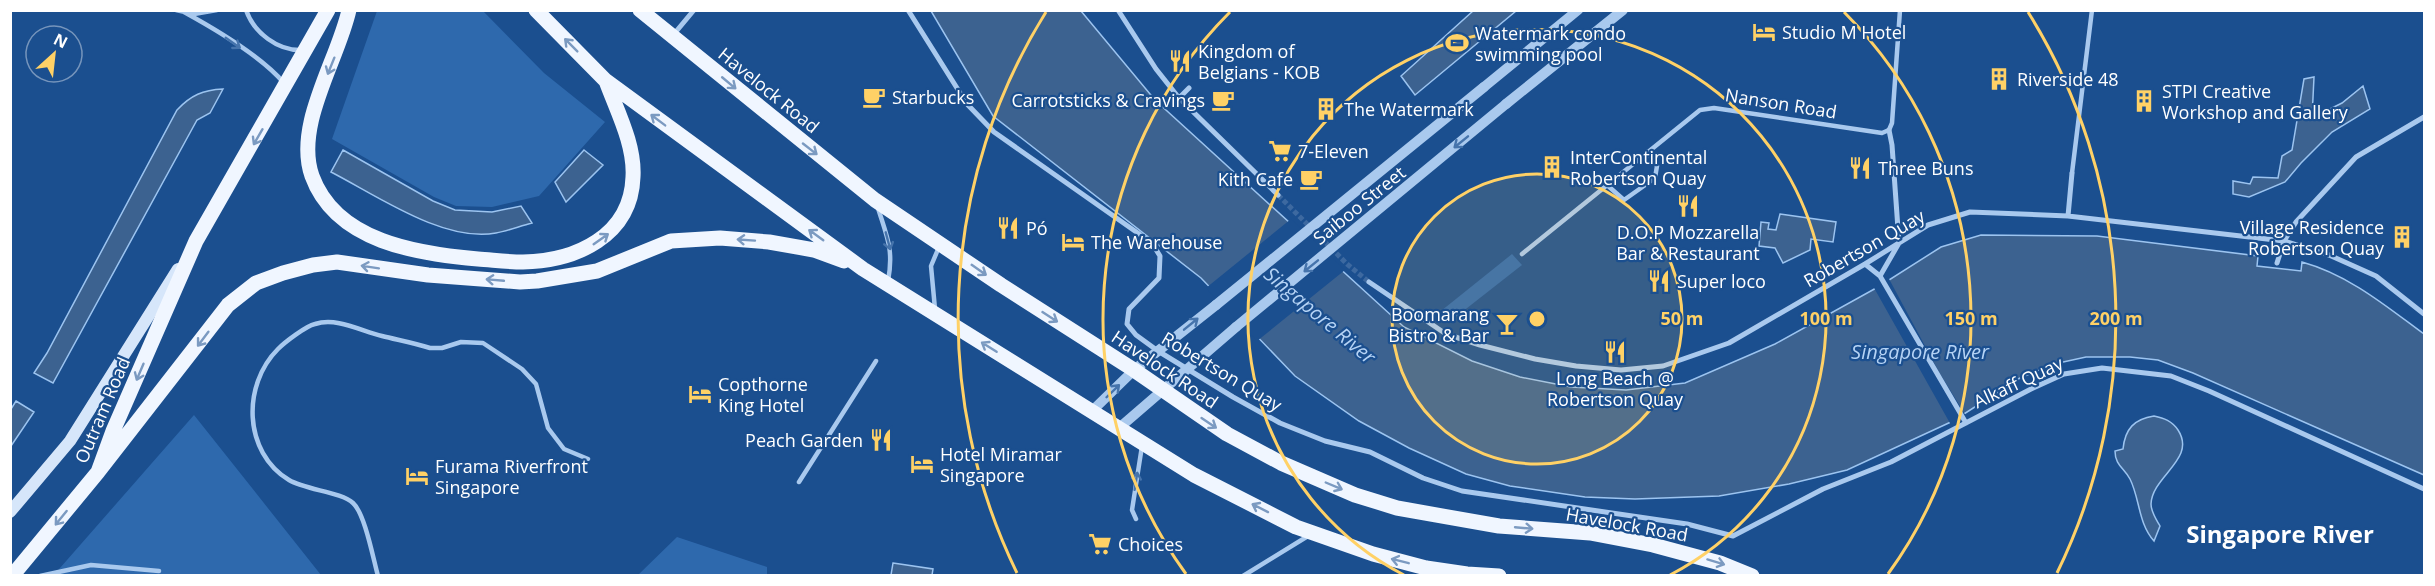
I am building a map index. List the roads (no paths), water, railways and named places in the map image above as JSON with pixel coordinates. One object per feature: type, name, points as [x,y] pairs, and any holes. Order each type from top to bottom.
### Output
[{"type":"main road","name":"Outram Road","points":[[10,512],[53,463],[83,421],[196,241],[308,49],[328,10]]},
{"type":"main road","points":[[349,10],[339,48],[310,125],[307,149],[312,176],[322,194],[344,218],[384,242],[447,256],[525,262],[572,254],[594,244],[621,221],[630,200],[633,176],[631,151],[605,80]]},
{"type":"main road","points":[[536,10],[605,80],[863,269],[1194,475],[1313,533],[1372,554],[1426,567],[1467,574],[1499,576]]},
{"type":"main road","name":"Havelock Road","points":[[640,10],[764,113],[875,200],[1001,285],[1134,370],[1227,434],[1281,463],[1366,499],[1397,508],[1499,526],[1590,533],[1653,545],[1720,563],[1752,576]]},
{"type":"main road","points":[[98,472],[228,305],[256,283],[313,265],[337,262],[428,275],[519,282],[597,271],[671,241],[720,238],[770,242],[814,250],[863,269]]},
{"type":"main road","name":"Outram Road","points":[[12,576],[98,472],[113,431],[196,241]]},
{"type":"main road","points":[[546,259],[553,279]]},
{"type":"street","points":[[672,36],[694,10]]},
{"type":"street","name":"Robertson Quay","points":[[908,10],[967,104],[994,132],[1152,243],[1160,256],[1159,278],[1129,309],[1127,324],[1136,335],[1186,370],[1280,423],[1325,441],[1370,452],[1423,478],[1462,491],[1658,519],[1733,536]]},
{"type":"street","points":[[1118,10],[1156,69],[1179,98],[1278,195]]},
{"type":"street","name":"Saiboo Street","points":[[1092,411],[1134,370],[1578,10]]},
{"type":"street","name":"Saiboo Street","points":[[1119,428],[1236,327],[1623,10]]},
{"type":"street","points":[[1179,98],[1189,88]]},
{"type":"street","points":[[2277,263],[2284,241],[2296,222],[2356,157],[2424,117]]},
{"type":"street","points":[[1880,276],[1899,243],[1889,130]]},
{"type":"street","points":[[2068,216],[2072,173]]},
{"type":"street","name":"Robertson Quay","points":[[1369,282],[1446,334],[1535,360],[1621,370],[1662,366],[1729,343],[1928,225],[1970,212],[2068,216],[2284,241],[2329,255],[2376,276],[2424,314]]},
{"type":"street","points":[[1865,264],[1880,276],[1966,423]]},
{"type":"street","name":"Alkaff Quay","points":[[1733,536],[1823,489],[1891,462],[2031,389],[2064,374],[2102,368],[2171,376],[2209,391],[2424,489]]},
{"type":"lane","points":[[176,10],[194,14],[217,10]]},
{"type":"lane","points":[[246,10],[255,27],[271,41],[292,50],[308,49]]},
{"type":"lane","points":[[1889,130],[1892,123],[1900,10]]},
{"type":"lane","points":[[2072,173],[2092,10]]},
{"type":"lane","points":[[184,12],[220,33],[261,63],[286,86]]},
{"type":"lane","name":"Nanson Road","points":[[1522,255],[1700,111],[1714,108],[1882,133],[1889,130]]},
{"type":"lane","points":[[1607,185],[1624,200],[1655,178],[1657,166],[1647,152]]},
{"type":"lane","points":[[875,200],[892,262],[887,284]]},
{"type":"lane","points":[[936,314],[931,266],[941,244]]},
{"type":"lane","points":[[378,576],[360,516],[354,504],[346,498],[317,492],[289,480],[270,464],[256,440],[251,417],[258,385],[269,358],[284,343],[315,324],[334,323],[430,348],[442,348],[461,342],[483,343],[522,369],[536,384],[548,428],[564,449],[588,459]]},
{"type":"lane","points":[[799,482],[876,361]]},
{"type":"lane","points":[[1136,519],[1132,510],[1142,442]]},
{"type":"lane","points":[[1243,576],[1313,533]]},
{"type":"lane","points":[[40,576],[91,565],[159,571]]},
{"type":"water","name":"Singapore River","points":[[931,11],[1081,11],[1155,100],[1404,327],[1472,361],[1520,377],[1571,387],[1626,390],[1685,383],[1775,344],[1878,287],[1941,247],[1981,235],[2097,236],[2258,256],[2257,266],[2301,271],[2302,262],[2351,283],[2396,313],[2424,334],[2424,475],[2193,373],[2158,360],[2130,357],[2086,357],[2054,364],[2020,378],[1953,421],[1847,470],[1789,484],[1719,496],[1635,499],[1585,497],[1510,486],[1466,474],[1409,448],[1359,421],[1295,376],[1201,278],[993,116]]},
{"type":"water","name":"Watermark condo swimming pool","points":[[1473,11],[1516,11],[1415,95],[1401,76]]},
{"type":"water","points":[[2314,77],[2312,118],[2342,103],[2363,86],[2370,109],[2332,132],[2285,182],[2249,197],[2233,194],[2233,181],[2250,184],[2253,177],[2278,178],[2282,156],[2292,150],[2304,79]]},
{"type":"water","points":[[223,89],[210,113],[197,120],[53,383],[34,373],[47,353],[177,110],[198,94]]},
{"type":"water","points":[[343,150],[433,201],[455,210],[492,212],[521,206],[532,223],[496,233],[476,234],[455,231],[433,224],[389,204],[331,172]]},
{"type":"water","points":[[584,150],[603,165],[566,202],[555,182]]},
{"type":"water","points":[[1780,214],[1836,222],[1833,242],[1811,239],[1810,250],[1783,263],[1775,248],[1759,246],[1761,222],[1769,223],[1768,229],[1776,230]]},
{"type":"water","points":[[16,401],[34,412],[11,446],[11,409]]},
{"type":"water","points":[[2154,416],[2173,424],[2178,430],[2182,440],[2182,450],[2153,494],[2151,507],[2160,526],[2154,541],[2145,527],[2130,479],[2118,463],[2115,451],[2123,449],[2128,431],[2136,422]]},
{"type":"water","points":[[893,563],[933,569],[932,575],[891,575]]},
{"type":"tunnel","points":[[1278,195],[1347,264],[1369,282]]},
{"type":"place","name":"Studio M Hotel","points":[[1764,32]]},
{"type":"place","name":"Watermark condo swimming pool","points":[[1457,43]]},
{"type":"place","name":"Kingdom of Belgians - KOB","points":[[1180,61]]},
{"type":"place","name":"Riverside 48","points":[[1999,79]]},
{"type":"place","name":"Starbucks","points":[[874,97]]},
{"type":"place","name":"Carrotsticks & Cravings","points":[[1223,100]]},
{"type":"place","name":"STPI Creative Workshop and Gallery","points":[[2144,101]]},
{"type":"place","name":"The Watermark","points":[[1326,109]]},
{"type":"place","name":"7-Eleven","points":[[1280,151]]},
{"type":"place","name":"InterContinental Robertson Quay","points":[[1552,167]]},
{"type":"place","name":"Three Buns","points":[[1860,168]]},
{"type":"place","name":"Kith Cafe","points":[[1311,179]]},
{"type":"place","name":"D.O.P Mozzarella Bar & Restaurant","points":[[1688,206]]},
{"type":"place","name":"Pó","points":[[1008,228]]},
{"type":"place","name":"Village Residence Robertson Quay","points":[[2402,237]]},
{"type":"place","name":"The Warehouse","points":[[1073,242]]},
{"type":"place","name":"Super loco","points":[[1659,281]]},
{"type":"place","name":"Boomarang Bistro & Bar","points":[[1507,324]]},
{"type":"place","name":"Long Beach @ Robertson Quay","points":[[1615,352]]},
{"type":"place","name":"Copthorne King Hotel","points":[[700,394]]},
{"type":"place","name":"Peach Garden","points":[[881,440]]},
{"type":"place","name":"Hotel Miramar Singapore","points":[[922,464]]},
{"type":"place","name":"Furama Riverfront Singapore","points":[[417,476]]},
{"type":"place","name":"Choices","points":[[1100,544]]},
{"type":"district","name":"Singapore River","points":[[2280,533]]}]
